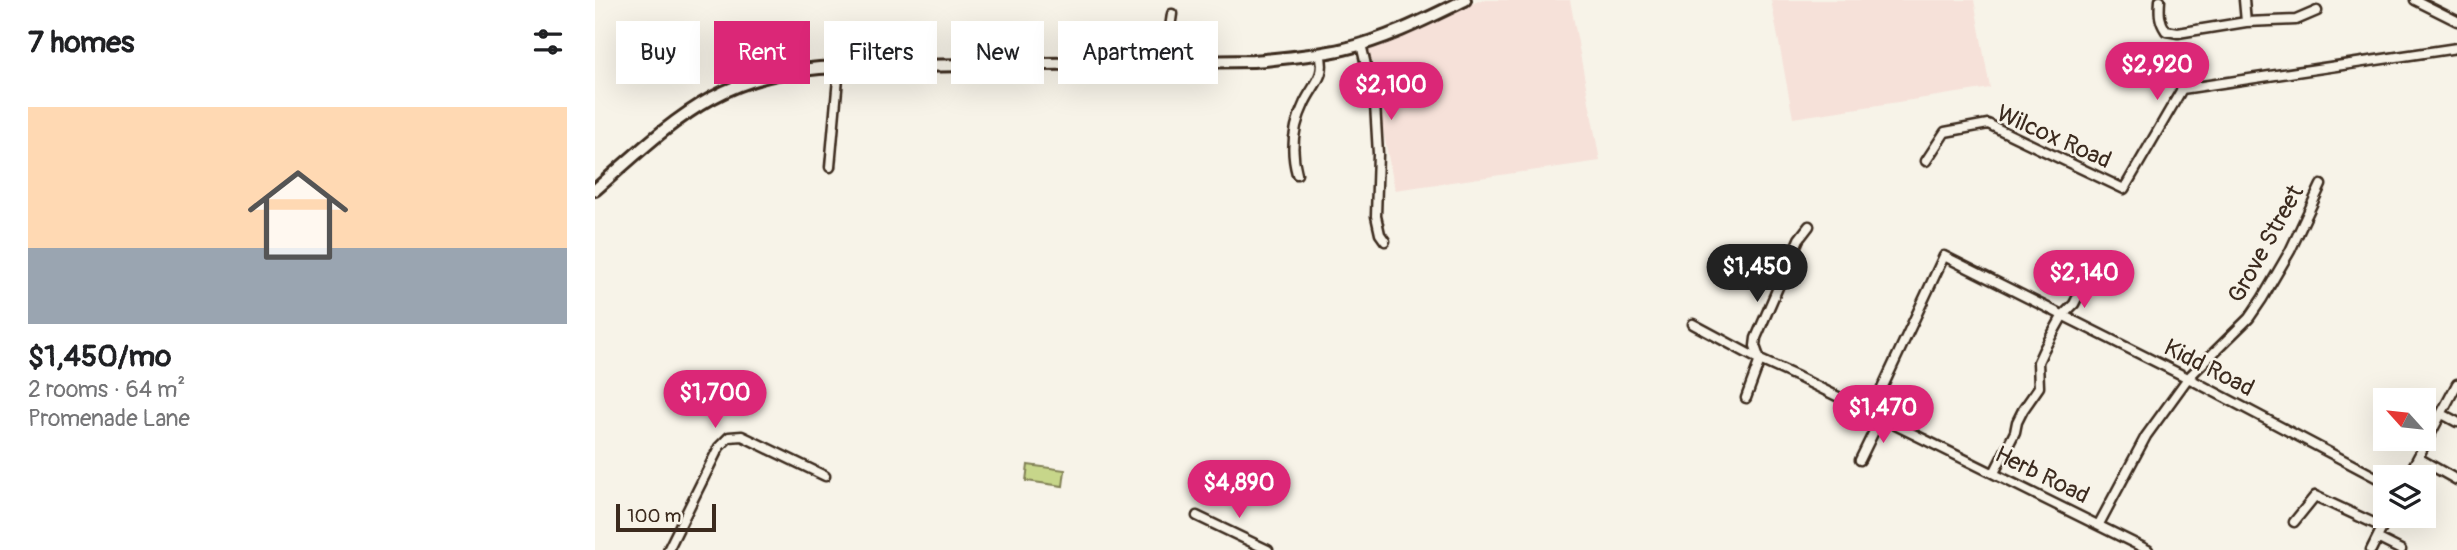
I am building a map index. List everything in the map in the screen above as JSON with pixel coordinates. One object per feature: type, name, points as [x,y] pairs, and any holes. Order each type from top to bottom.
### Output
[{"type":"main road","points":[[1218,61],[1253,61],[1320,54],[1361,44],[1421,22],[1465,0]]},
{"type":"main road","points":[[937,65],[1058,63]]},
{"type":"main road","points":[[595,190],[673,121],[721,92],[774,73],[824,68]]},
{"type":"street","points":[[2160,0],[2159,16],[2166,31],[2178,33],[2246,22],[2296,20],[2317,11]]},
{"type":"street","points":[[2244,0],[2246,22]]},
{"type":"street","points":[[2415,0],[2457,21]]},
{"type":"street","points":[[1171,21],[1172,14]]},
{"type":"street","points":[[1361,44],[1375,104],[1378,153],[1376,205],[1380,234],[1385,241]]},
{"type":"street","name":"Wilcox Road","points":[[1926,161],[1945,132],[1988,124],[2124,189],[2182,89],[2457,48]]},
{"type":"street","points":[[1297,174],[1293,142],[1304,104],[1324,66],[1320,54]]},
{"type":"street","points":[[830,167],[837,84]]},
{"type":"street","name":"Grove Street","points":[[2099,524],[2146,436],[2188,378],[2249,318],[2290,251],[2321,185]]},
{"type":"street","points":[[1746,398],[1760,360],[1755,346],[1756,338],[1799,239],[1809,226]]},
{"type":"street","name":"Kidd Road","points":[[1870,414],[1944,256],[2188,378],[2373,476]]},
{"type":"street","points":[[1994,473],[2023,410],[2039,387],[2039,362],[2063,315],[2074,304],[2083,286]]},
{"type":"street","name":"Herb Road","points":[[1693,324],[1760,360],[2148,550]]},
{"type":"street","points":[[2414,465],[2457,384]]},
{"type":"street","points":[[2442,414],[2457,422]]},
{"type":"street","points":[[1860,460],[1880,419]]},
{"type":"street","points":[[668,550],[719,447],[729,437],[742,436],[825,476]]},
{"type":"street","points":[[2418,458],[2457,480]]},
{"type":"street","points":[[2294,522],[2315,496],[2373,523]]},
{"type":"street","points":[[1197,516],[1268,550]]},
{"type":"street","points":[[2371,550],[2382,528]]},
{"type":"street","points":[[2377,538],[2401,550]]},
{"type":"shaded area","points":[[1481,0],[1570,0],[1600,161],[1395,190],[1366,47],[1411,31]]},
{"type":"shaded area","points":[[1771,0],[1974,0],[1990,88],[1793,118]]},
{"type":"green space","points":[[1028,465],[1065,470],[1063,486],[1026,481]]}]
